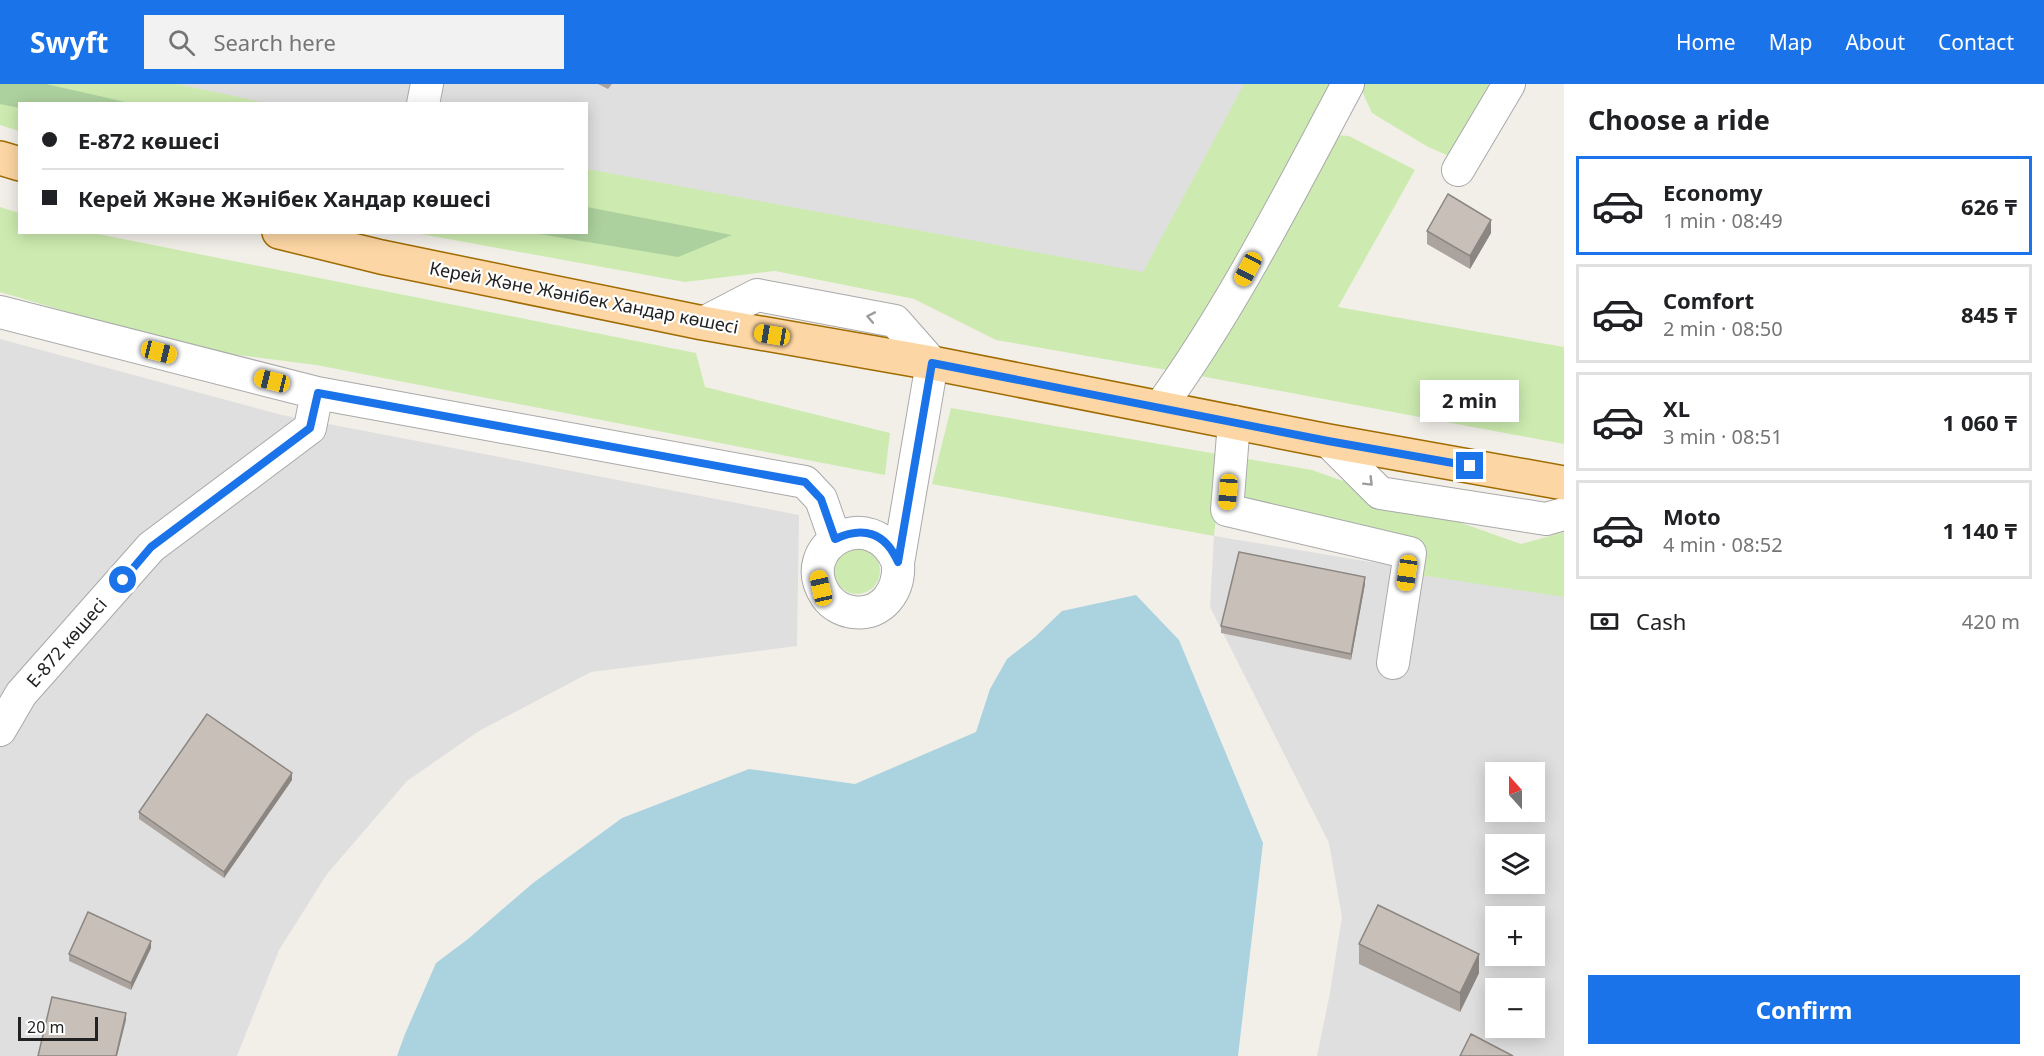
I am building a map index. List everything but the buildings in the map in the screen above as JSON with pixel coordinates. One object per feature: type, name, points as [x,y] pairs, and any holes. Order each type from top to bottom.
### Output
[{"type":"main road","points":[[0,158],[18,163]]},
{"type":"main road","name":"Керей Және Жәнібек Хандар көшесі","points":[[287,234],[381,257],[704,323],[932,363],[1328,441],[1564,483]]},
{"type":"street","points":[[423,102],[427,84]]},
{"type":"street","points":[[1160,407],[1184,374],[1237,290],[1348,84]]},
{"type":"street","points":[[1458,170],[1509,84]]},
{"type":"street","points":[[0,312],[318,393],[805,482],[821,499],[835,539]]},
{"type":"street","points":[[898,562],[888,546],[873,534],[860,532],[847,534],[835,539],[825,549],[819,561],[818,575],[821,588],[828,600],[839,608],[852,612],[866,612],[878,608],[895,588],[899,575],[898,562],[932,363]]},
{"type":"street","name":"Е-872 көшесі","points":[[0,730],[21,694],[151,547],[310,428],[318,393]]},
{"type":"street","points":[[1234,422],[1227,510],[1410,553],[1394,663]]},
{"type":"street","points":[[1328,441],[1380,493],[1546,519],[1564,514]]},
{"type":"shaded area","points":[[177,84],[1246,84],[1145,273],[588,172],[588,102],[257,102]]},
{"type":"shaded area","points":[[0,339],[282,415],[799,515],[797,646],[591,672],[479,731],[407,781],[327,874],[279,950],[237,1056],[0,1056]]},
{"type":"shaded area","points":[[1214,536],[1564,594],[1564,1056],[1317,1056],[1342,917],[1329,843],[1210,607]]},
{"type":"green space","points":[[0,84],[177,84],[261,102],[18,102],[18,131],[0,125]]},
{"type":"green space","points":[[0,84],[46,84],[126,102],[18,102],[18,108],[0,104]]},
{"type":"green space","points":[[1244,84],[1338,84],[1178,372],[996,340],[914,299],[775,271],[685,282],[421,234],[588,234],[588,169],[1143,272]]},
{"type":"green space","points":[[1363,84],[1489,84],[1449,156],[1428,147],[1372,113],[1361,89]]},
{"type":"green space","points":[[1337,135],[1349,136],[1415,170],[1338,307],[1564,347],[1564,444],[1200,376],[1254,292]]},
{"type":"green space","points":[[0,207],[18,213],[18,234],[98,234],[696,353],[705,387],[890,433],[885,475],[316,365],[198,350],[0,292]]},
{"type":"green space","points":[[588,207],[732,235],[678,257],[539,234],[588,234]]},
{"type":"green space","points":[[951,408],[1223,455],[1214,536],[932,484]]},
{"type":"green space","points":[[1242,458],[1312,470],[1521,544],[1564,532],[1564,597],[1407,573],[1410,553],[1237,514]]},
{"type":"green space","points":[[857,548],[873,555],[880,571],[873,587],[857,594],[841,587],[834,571],[841,555]]},
{"type":"water","points":[[1136,595],[1179,640],[1263,843],[1238,1056],[397,1056],[436,963],[468,939],[533,883],[622,818],[749,769],[855,784],[976,732],[990,689],[1007,659],[1035,637],[1062,611]]},
{"type":"route","points":[[123,580],[151,547],[310,428],[318,393],[805,482],[821,499],[835,539],[860,532],[873,534],[893,551],[898,562],[932,363],[1328,441],[1470,466]]}]
